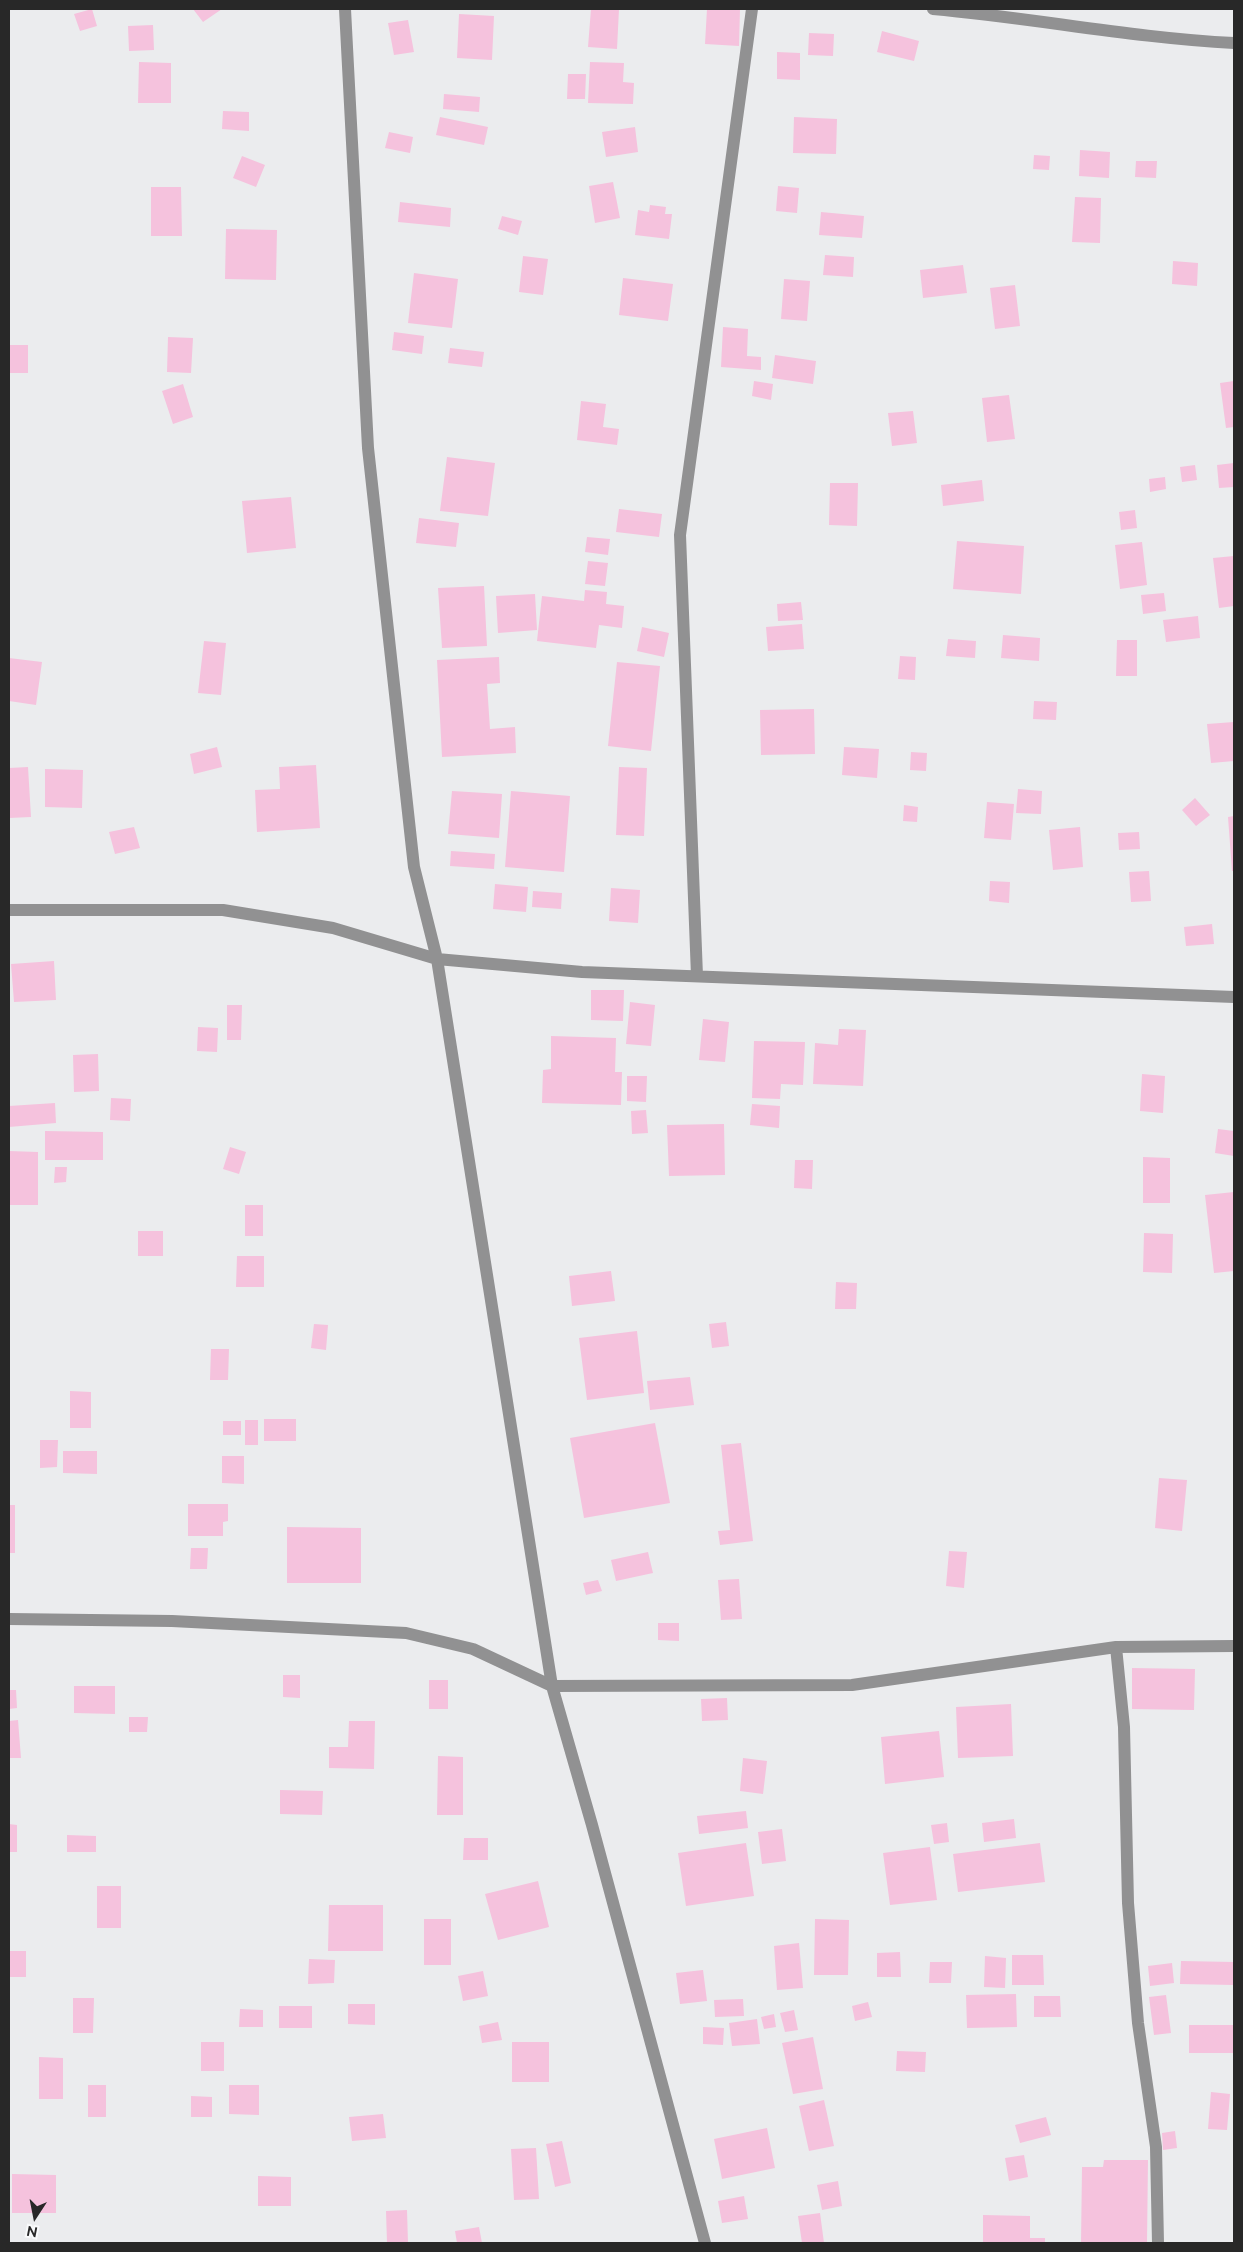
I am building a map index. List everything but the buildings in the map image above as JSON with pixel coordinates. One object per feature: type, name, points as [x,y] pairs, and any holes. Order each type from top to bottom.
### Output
[{"type":"street","points":[[346,9],[368,448],[414,867],[437,959],[552,1686],[592,1825],[705,2243]]},
{"type":"street","points":[[697,976],[680,535],[752,9]]},
{"type":"street","points":[[933,9],[1013,16],[1192,41],[1234,43]]},
{"type":"street","points":[[9,910],[223,910],[333,928],[437,959],[582,972],[1234,997]]},
{"type":"street","points":[[9,1619],[172,1621],[406,1633],[473,1649],[552,1686],[852,1685],[1116,1647],[1234,1646]]},
{"type":"street","points":[[1116,1647],[1124,1728],[1128,1903],[1138,2023],[1156,2147],[1158,2243]]}]
